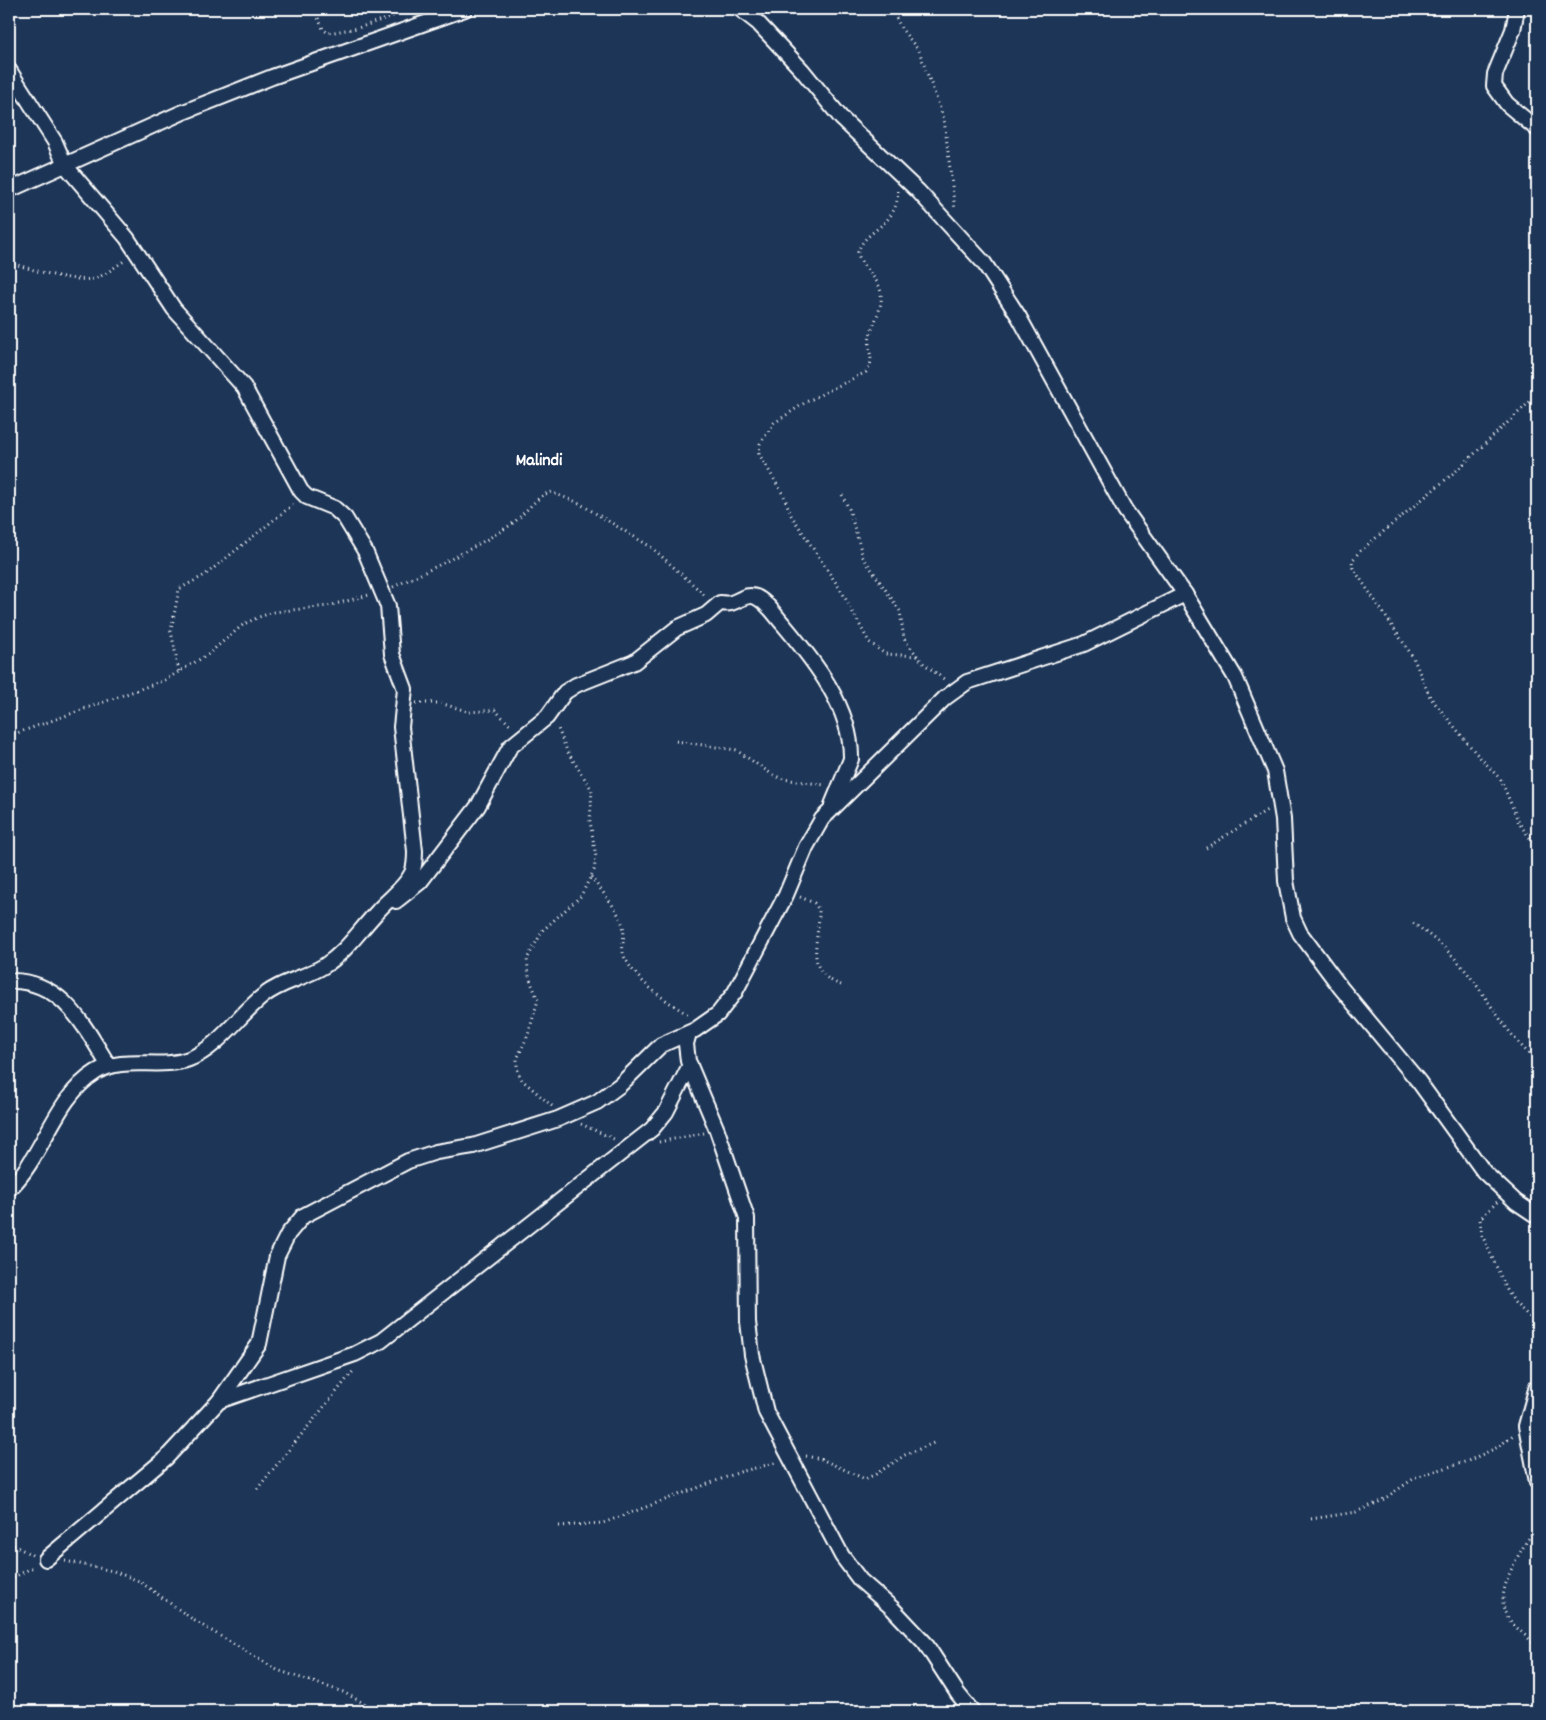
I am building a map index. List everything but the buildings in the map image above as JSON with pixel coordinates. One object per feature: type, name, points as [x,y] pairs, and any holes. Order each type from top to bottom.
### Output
[{"type":"street","points":[[9,190],[181,113],[272,77],[465,9]]},
{"type":"street","points":[[740,9],[765,30],[842,119],[959,233],[984,263],[1019,317],[1125,510],[1185,594],[1230,670],[1257,725],[1275,770],[1281,803],[1286,880],[1293,918],[1304,940],[1419,1082],[1484,1172],[1506,1194],[1532,1213],[1537,1226]]},
{"type":"street","points":[[1517,9],[1513,30],[1496,74],[1494,86],[1508,104],[1537,130]]},
{"type":"street","points":[[9,70],[55,142],[65,165],[111,218],[174,309],[244,387],[304,495],[326,503],[341,513],[365,551],[384,592],[389,612],[393,659],[405,689],[401,727],[415,862],[406,881],[352,943],[332,960],[265,994],[204,1052],[188,1060],[173,1063],[123,1063],[95,1072],[72,1094],[23,1174],[9,1189]]},
{"type":"street","points":[[46,1559],[166,1458],[219,1401],[258,1344],[277,1256],[288,1234],[303,1216],[408,1161],[436,1152],[473,1146],[567,1116],[604,1098],[661,1045],[689,1033],[718,1014],[735,992],[787,892],[806,847],[822,819],[831,808],[873,771],[939,704],[960,687],[1008,668],[1084,644],[1185,594]]},
{"type":"street","points":[[383,906],[395,902],[420,882],[478,806],[510,747],[551,712],[569,689],[634,662],[677,628],[706,615],[718,604],[732,603],[748,596],[763,602],[792,634],[827,684],[841,709],[851,751],[848,767],[831,808]]},
{"type":"street","points":[[9,981],[24,980],[40,984],[54,993],[73,1011],[109,1066]]},
{"type":"street","points":[[689,1033],[686,1044],[690,1065],[717,1130],[747,1218],[748,1322],[757,1380],[770,1423],[792,1459],[842,1556],[860,1580],[918,1636],[972,1711]]},
{"type":"street","points":[[219,1401],[368,1349],[381,1341],[652,1129],[666,1112],[690,1065]]},
{"type":"street","points":[[1537,1386],[1526,1426],[1537,1482]]},
{"type":"path","points":[[314,9],[323,29],[328,33],[358,28],[413,9]]},
{"type":"path","points":[[892,9],[901,28],[919,52],[944,119],[959,233]]},
{"type":"path","points":[[896,171],[896,207],[858,252],[861,261],[877,282],[881,292],[880,305],[869,342],[872,357],[870,366],[866,372],[806,402],[774,423],[760,444],[759,454],[784,496],[796,523],[842,592],[869,642],[877,650],[885,654],[917,656]]},
{"type":"path","points":[[9,262],[45,274],[92,279],[137,254]]},
{"type":"path","points":[[1537,395],[1456,471],[1359,552],[1352,561],[1354,568],[1416,662],[1430,697],[1475,752],[1501,780],[1519,823],[1537,848]]},
{"type":"path","points":[[9,736],[148,686],[207,655],[244,624],[259,617],[274,612],[328,606],[384,592],[460,556],[515,522],[541,496],[550,492],[577,502],[651,548],[718,604]]},
{"type":"path","points":[[179,671],[171,631],[179,589],[205,575],[304,495]]},
{"type":"path","points":[[842,495],[863,557],[900,612],[904,640],[917,656],[944,680],[960,687]]},
{"type":"path","points":[[405,689],[411,699],[419,704],[440,703],[470,712],[495,710],[515,730],[526,733]]},
{"type":"path","points":[[551,712],[563,743],[592,790],[590,821],[596,857],[591,877],[581,896],[543,930],[529,954],[527,970],[538,1000],[537,1008],[517,1058],[517,1069],[522,1080],[546,1102],[590,1129],[631,1145]]},
{"type":"path","points":[[676,741],[736,750],[773,775],[783,779],[840,786]]},
{"type":"path","points":[[1206,848],[1281,803]]},
{"type":"path","points":[[591,877],[622,923],[624,935],[623,954],[627,962],[660,997],[703,1025]]},
{"type":"path","points":[[787,892],[811,901],[819,910],[815,955],[826,978],[841,985]]},
{"type":"path","points":[[1414,923],[1434,937],[1452,955],[1471,978],[1512,1037],[1537,1061]]},
{"type":"path","points":[[656,1142],[717,1130]]},
{"type":"path","points":[[1506,1194],[1480,1219],[1479,1228],[1515,1304],[1537,1324]]},
{"type":"path","points":[[257,1488],[352,1374],[368,1349]]},
{"type":"path","points":[[1311,1519],[1356,1512],[1381,1501],[1416,1477],[1468,1461],[1498,1447],[1526,1426]]},
{"type":"path","points":[[559,1526],[603,1523],[740,1472],[792,1459],[814,1456],[865,1478],[876,1474],[904,1455],[936,1442]]},
{"type":"path","points":[[1537,1526],[1518,1554],[1503,1596],[1505,1611],[1510,1620],[1537,1647]]},
{"type":"path","points":[[9,1543],[46,1559],[112,1571],[139,1581],[195,1621],[277,1670],[344,1692],[378,1711]]},
{"type":"path","points":[[9,1580],[46,1559]]},
{"type":"district","name":"Malindi","points":[[539,461]]}]
